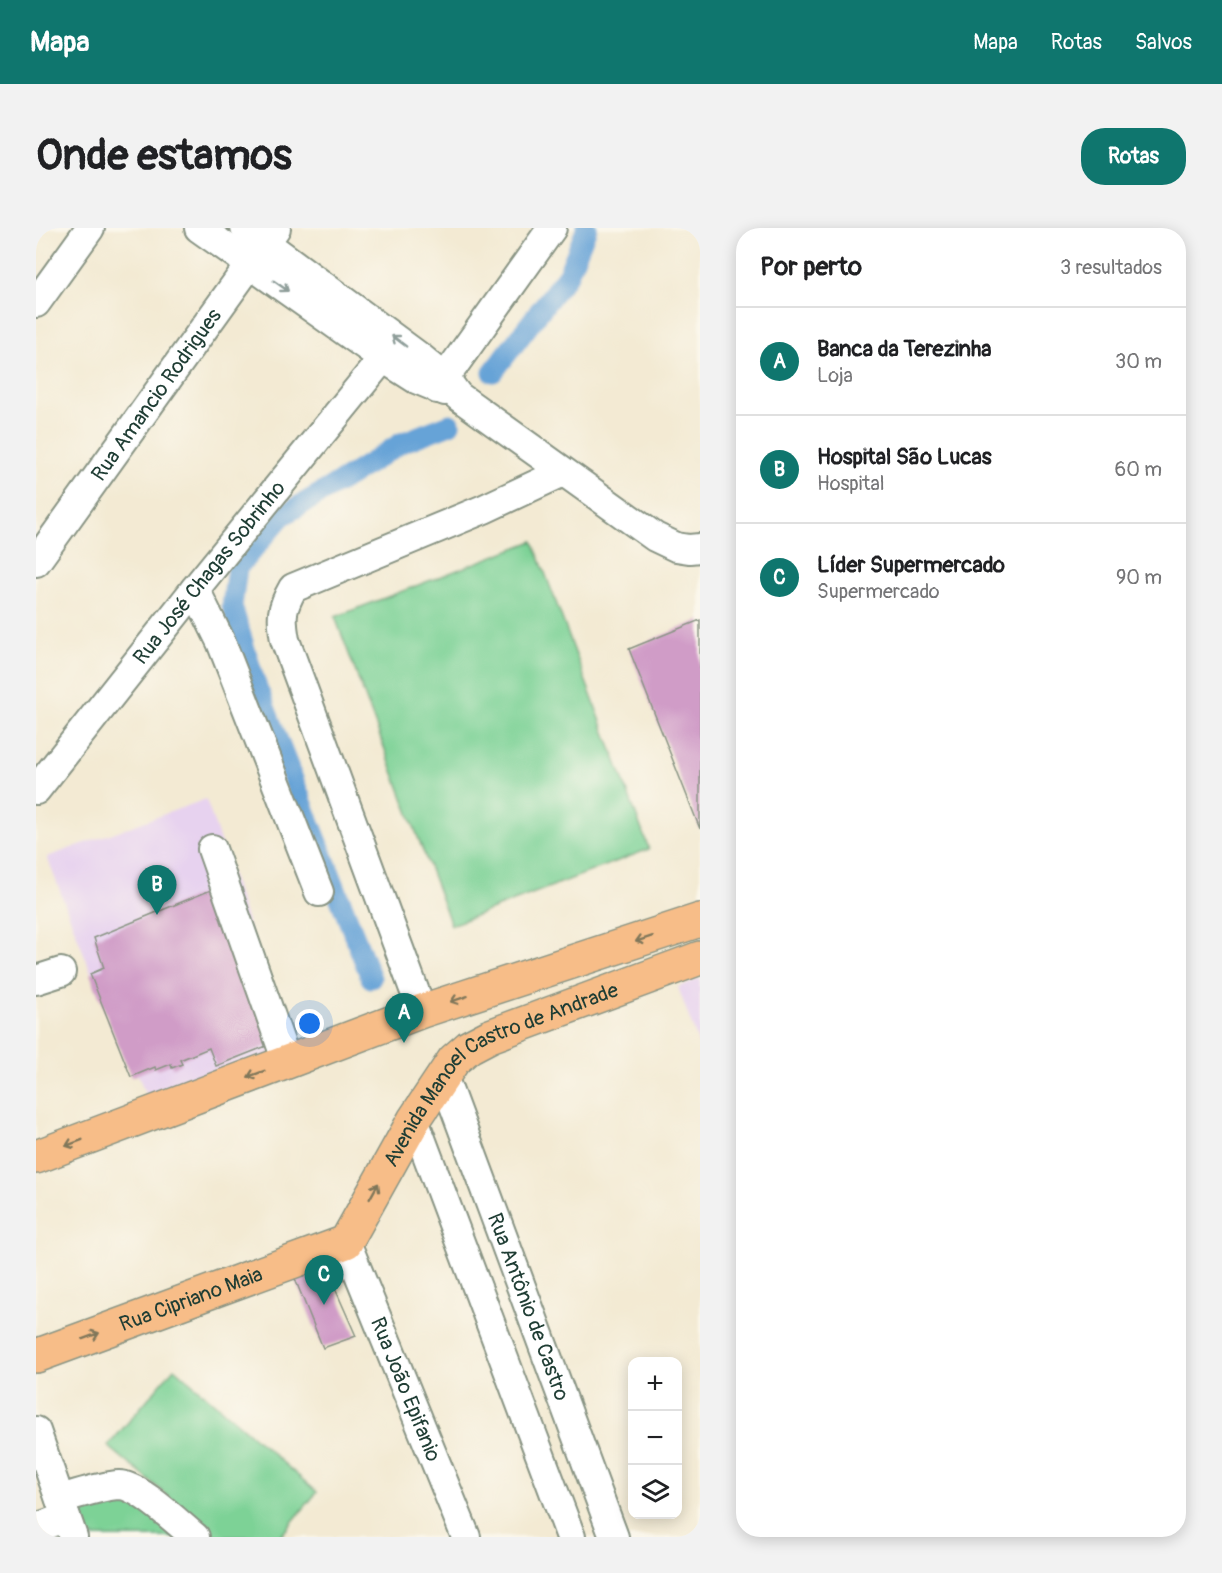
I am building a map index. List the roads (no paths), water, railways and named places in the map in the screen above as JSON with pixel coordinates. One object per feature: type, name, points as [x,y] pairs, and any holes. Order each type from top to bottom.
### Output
[{"type":"main road","name":"Avenida Manoel Castro de Andrade","points":[[36,1157],[422,1011],[695,942]]},
{"type":"main road","name":"Avenida Manoel Castro de Andrade","points":[[346,1242],[414,1120],[454,1060],[469,1047],[695,942]]},
{"type":"main road","name":"Rua Cipriano Maia","points":[[36,1356],[346,1242]]},
{"type":"street","points":[[36,303],[90,228]]},
{"type":"street","points":[[199,228],[259,241],[340,313],[383,358],[416,379],[447,388]]},
{"type":"street","points":[[447,388],[552,228]]},
{"type":"street","name":"Rua Amancio Rodrigues","points":[[36,562],[259,241]]},
{"type":"street","points":[[340,313],[656,537],[676,547],[700,548]]},
{"type":"street","name":"Rua José Chagas Sobrinho","points":[[36,790],[195,589],[383,358]]},
{"type":"street","points":[[422,1011],[285,640],[281,620],[284,603],[293,588],[310,580],[484,509],[563,472]]},
{"type":"street","points":[[195,589],[221,642],[319,892]]},
{"type":"street","points":[[212,849],[288,1062]]},
{"type":"street","name":"Rua Antônio de Castro","points":[[443,1076],[614,1537]]},
{"type":"street","name":"Rua Antônio de Castro","points":[[414,1120],[571,1537]]},
{"type":"street","name":"Rua João Epifanio","points":[[346,1242],[466,1537]]},
{"type":"street","points":[[36,1431],[66,1518]]},
{"type":"street","points":[[36,1528],[66,1518],[110,1487],[120,1485],[151,1500],[195,1537]]},
{"type":"waterway","points":[[493,372],[568,274],[587,228]]},
{"type":"waterway","points":[[371,978],[255,682],[232,606],[237,568],[282,516],[401,443],[450,424]]},
{"type":"place","name":"Hospital São Lucas","points":[[157,915]]},
{"type":"place","name":"Banca da Terezinha","points":[[404,1043]]},
{"type":"place","name":"Líder Supermercado","points":[[324,1305]]}]
